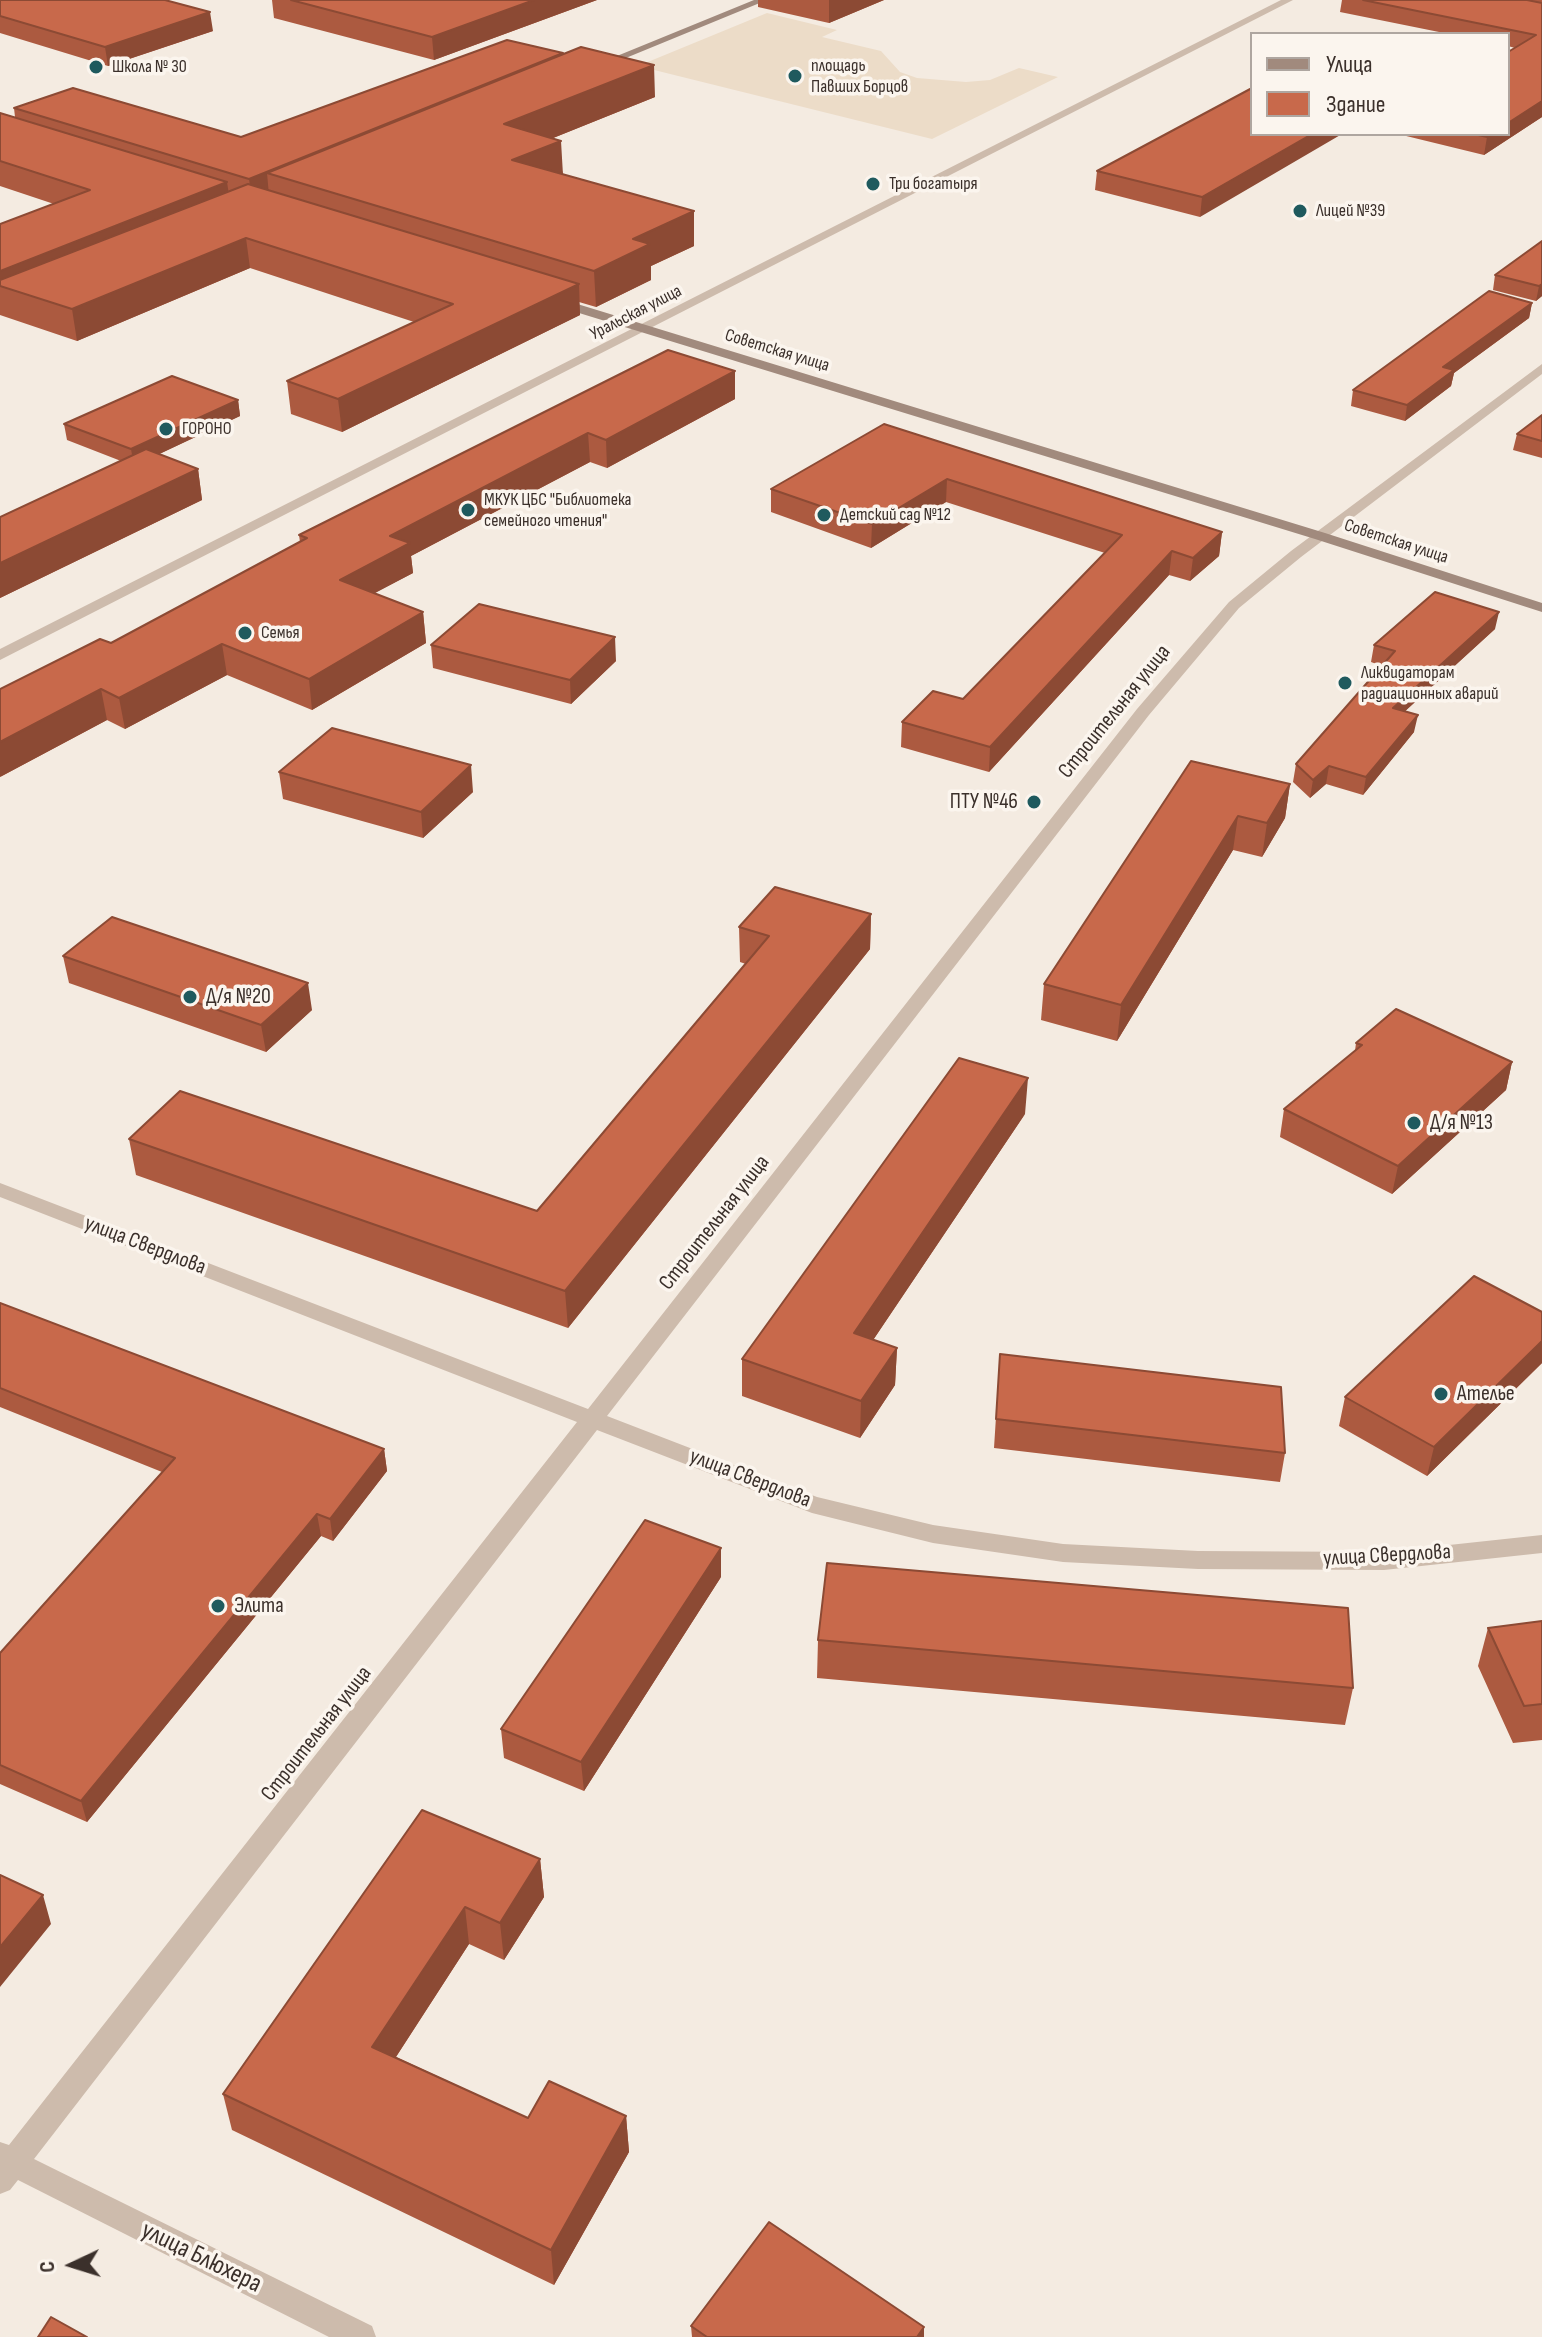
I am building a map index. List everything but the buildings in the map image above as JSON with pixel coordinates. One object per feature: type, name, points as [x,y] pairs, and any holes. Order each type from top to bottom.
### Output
[{"type":"street","points":[[580,73],[762,0]]},
{"type":"street","name":"Уральская улица","points":[[0,655],[1288,0]]},
{"type":"street","name":"Советская улица","points":[[538,296],[1320,536],[1542,608]]},
{"type":"street","name":"Строительная улица","points":[[5,2166],[594,1418],[1143,712],[1234,605],[1542,368]]},
{"type":"street","name":"улица Свердлова","points":[[0,1190],[812,1504],[933,1534],[1063,1553],[1198,1560],[1384,1561],[1542,1544]]},
{"type":"street","name":"улица Блюхера","points":[[5,2166],[62,2189],[361,2337]]},
{"type":"shaded area","name":"площадь Павших Борцов","points":[[767,13],[837,30],[822,37],[881,51],[900,72],[917,78],[966,82],[990,80],[1019,68],[1058,77],[932,139],[638,66]]},
{"type":"place","name":"Школа № 30","points":[[96,67]]},
{"type":"place","name":"площадь Павших Борцов","points":[[795,76]]},
{"type":"place","name":"Три богатыря","points":[[873,184]]},
{"type":"place","name":"Лицей №39","points":[[1300,211]]},
{"type":"place","name":"ГОРОНО","points":[[166,429]]},
{"type":"place","name":"МКУК ЦБС \"Библиотека семейного чтения\"","points":[[468,510]]},
{"type":"place","name":"Детский сад №12","points":[[824,515]]},
{"type":"place","name":"Семья","points":[[245,633]]},
{"type":"place","name":"Ликвидаторам радиационных аварий","points":[[1345,683]]},
{"type":"place","name":"ПТУ №46","points":[[1034,802]]},
{"type":"place","name":"Д/я №20","points":[[190,997]]},
{"type":"place","name":"Д/я №13","points":[[1414,1123]]},
{"type":"place","name":"Ателье","points":[[1441,1394]]},
{"type":"place","name":"Элита","points":[[218,1606]]}]
